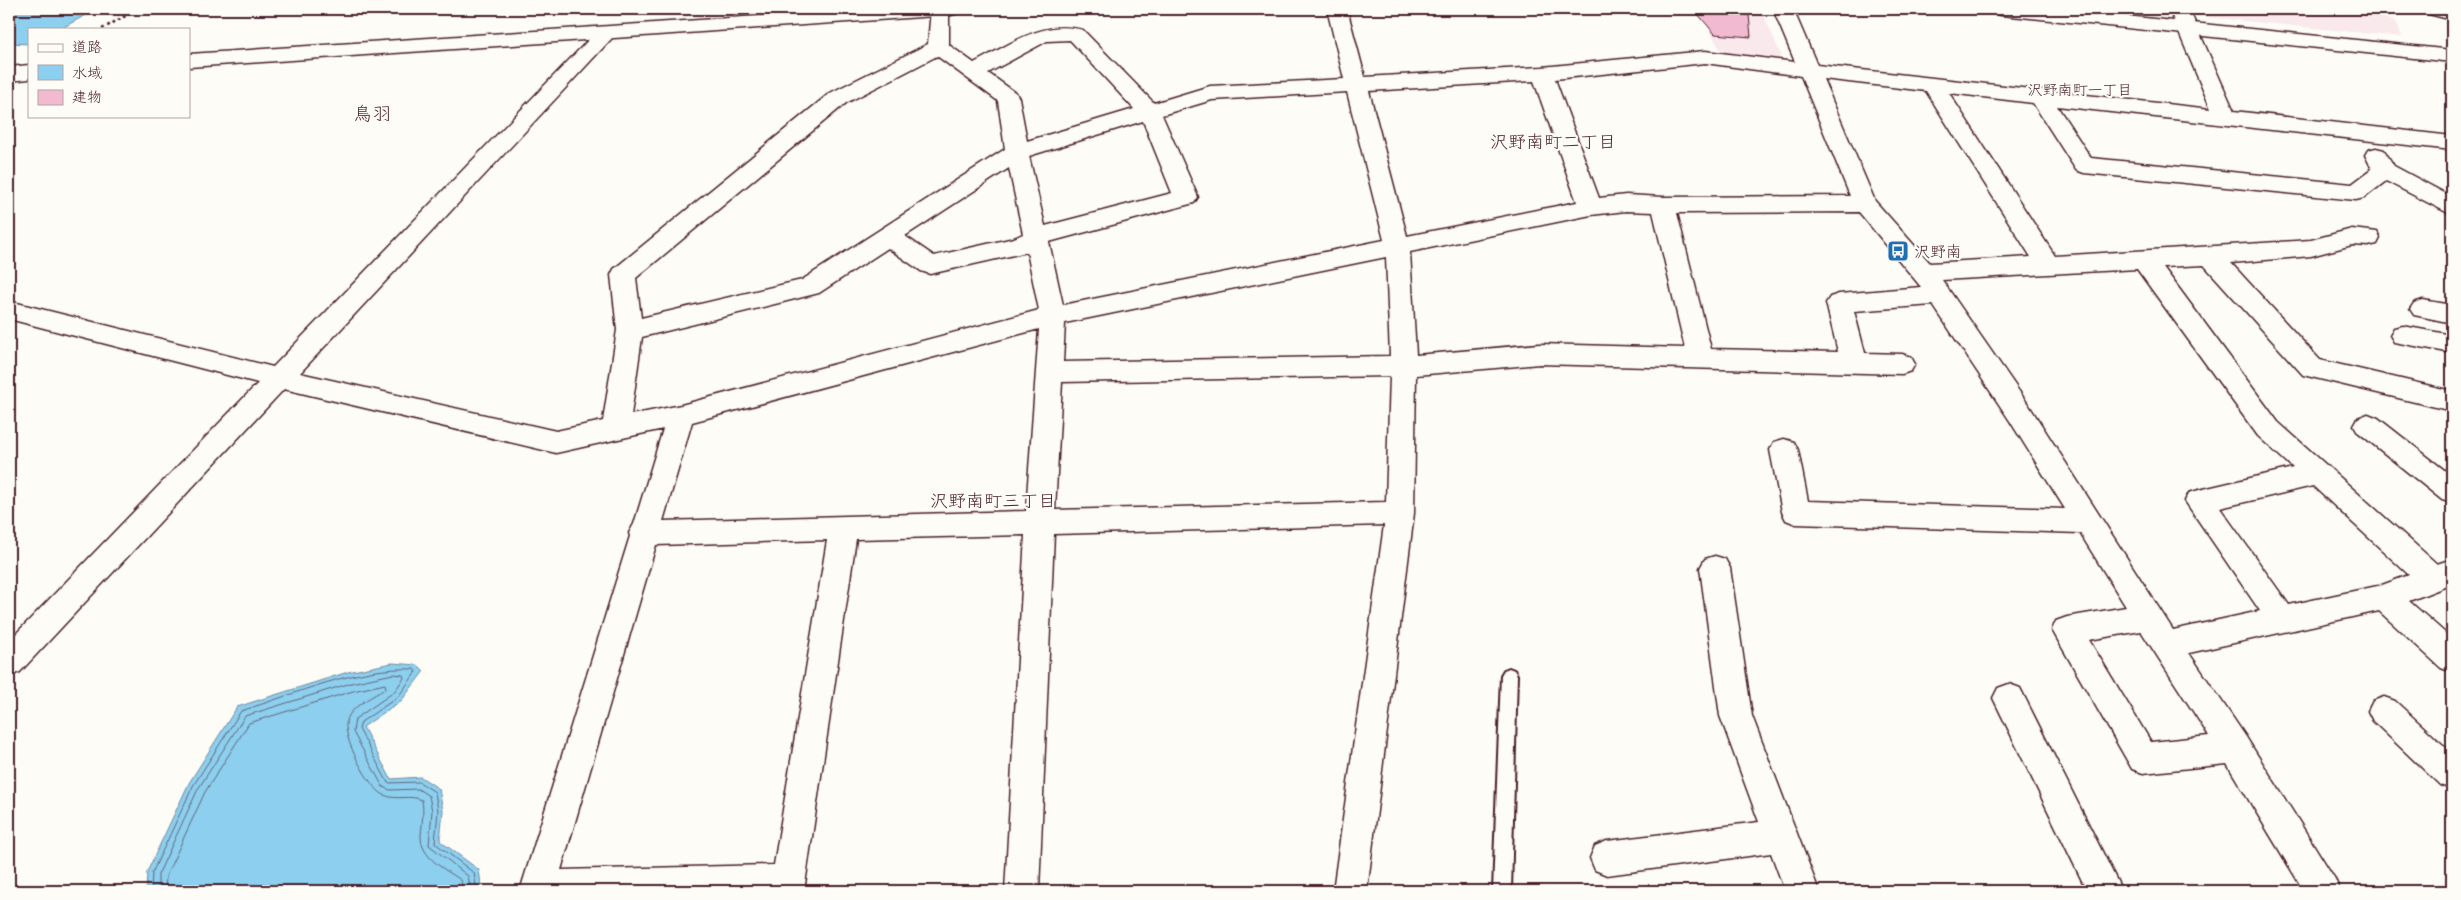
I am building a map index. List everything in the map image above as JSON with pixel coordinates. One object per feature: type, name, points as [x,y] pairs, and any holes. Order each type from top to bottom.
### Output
[{"type":"street","points":[[190,61],[606,33],[866,12],[945,9],[938,47]]},
{"type":"street","points":[[1337,9],[1398,246],[1403,366],[1400,513],[1350,891]]},
{"type":"street","points":[[1783,9],[1865,204],[1924,272],[2020,414],[2166,645],[2235,748],[2323,891]]},
{"type":"street","points":[[2001,9],[2452,56]]},
{"type":"street","points":[[2179,9],[2226,118]]},
{"type":"street","points":[[2432,9],[2452,14]]},
{"type":"street","points":[[9,662],[606,33]]},
{"type":"street","points":[[888,236],[930,265],[1021,245],[1036,237],[1186,197],[1150,112],[1076,34],[1043,35],[973,73]]},
{"type":"street","points":[[938,47],[1008,98],[1017,152],[1036,237],[1039,261],[1053,316],[1040,522],[1022,891]]},
{"type":"street","points":[[615,429],[630,330],[623,275],[838,98],[938,47]]},
{"type":"street","points":[[630,330],[810,287],[1017,152],[1210,93],[1542,74],[1705,57],[1810,72],[2452,143]]},
{"type":"street","points":[[9,74],[28,72]]},
{"type":"street","points":[[1542,74],[1591,207]]},
{"type":"street","points":[[1932,85],[2048,265]]},
{"type":"street","points":[[2040,97],[2084,166],[2356,192],[2385,171]]},
{"type":"street","points":[[2365,134],[2385,171],[2452,207]]},
{"type":"street","points":[[9,310],[279,378],[556,442],[681,416],[1053,316],[1591,207],[1626,203],[1663,205],[1865,204]]},
{"type":"street","points":[[1663,205],[1701,359]]},
{"type":"street","points":[[1924,272],[2210,256],[2311,248],[2352,237],[2368,238]]},
{"type":"street","points":[[2210,256],[2312,368],[2452,401]]},
{"type":"street","points":[[2144,260],[2268,429],[2318,474],[2443,575]]},
{"type":"street","points":[[1854,363],[1839,303],[1940,296]]},
{"type":"street","points":[[2423,309],[2452,314]]},
{"type":"street","points":[[2403,335],[2452,344]]},
{"type":"street","points":[[1050,372],[1403,366],[1539,354],[1902,364]]},
{"type":"street","points":[[681,416],[643,534],[537,889],[788,886],[843,527]]},
{"type":"street","points":[[2368,425],[2452,492]]},
{"type":"street","points":[[1784,450],[1796,512],[2089,522]]},
{"type":"street","points":[[2282,619],[2199,501],[2318,474]]},
{"type":"street","points":[[643,534],[1400,513]]},
{"type":"street","points":[[1715,568],[1736,716],[1802,891]]},
{"type":"street","points":[[2166,645],[2384,597],[2443,575]]},
{"type":"street","points":[[2384,597],[2452,658]]},
{"type":"street","points":[[2148,616],[2067,630],[2143,758],[2235,748]]},
{"type":"street","points":[[2009,698],[2105,891]]},
{"type":"street","points":[[2384,711],[2452,774]]},
{"type":"street","points":[[1607,858],[1781,834]]},
{"type":"lane","points":[[1502,891],[1509,675]]},
{"type":"path","points":[[104,28],[129,14],[149,9]]},
{"type":"shaded area","points":[[1688,9],[1761,9],[1781,55],[1775,61],[1722,53],[1702,16],[1692,15]]},
{"type":"shaded area","points":[[2196,9],[2356,9],[2396,22],[2402,37],[2205,17]]},
{"type":"water","points":[[9,9],[97,9],[62,28],[28,28],[28,44],[9,43]]},
{"type":"water","points":[[392,663],[418,665],[424,671],[402,700],[363,727],[391,779],[421,777],[439,789],[443,811],[440,841],[479,870],[482,891],[146,891],[147,872],[189,783],[237,707],[348,672]]},
{"type":"building","points":[[1696,12],[1749,15],[1751,37],[1715,34]]},
{"type":"place","name":"沢野南","points":[[1898,251]]},
{"type":"district","name":"沢野南町一丁目","points":[[2080,90]]},
{"type":"district","name":"鳥羽","points":[[372,113]]},
{"type":"district","name":"沢野南町二丁目","points":[[1553,142]]},
{"type":"district","name":"沢野南町三丁目","points":[[993,501]]}]
